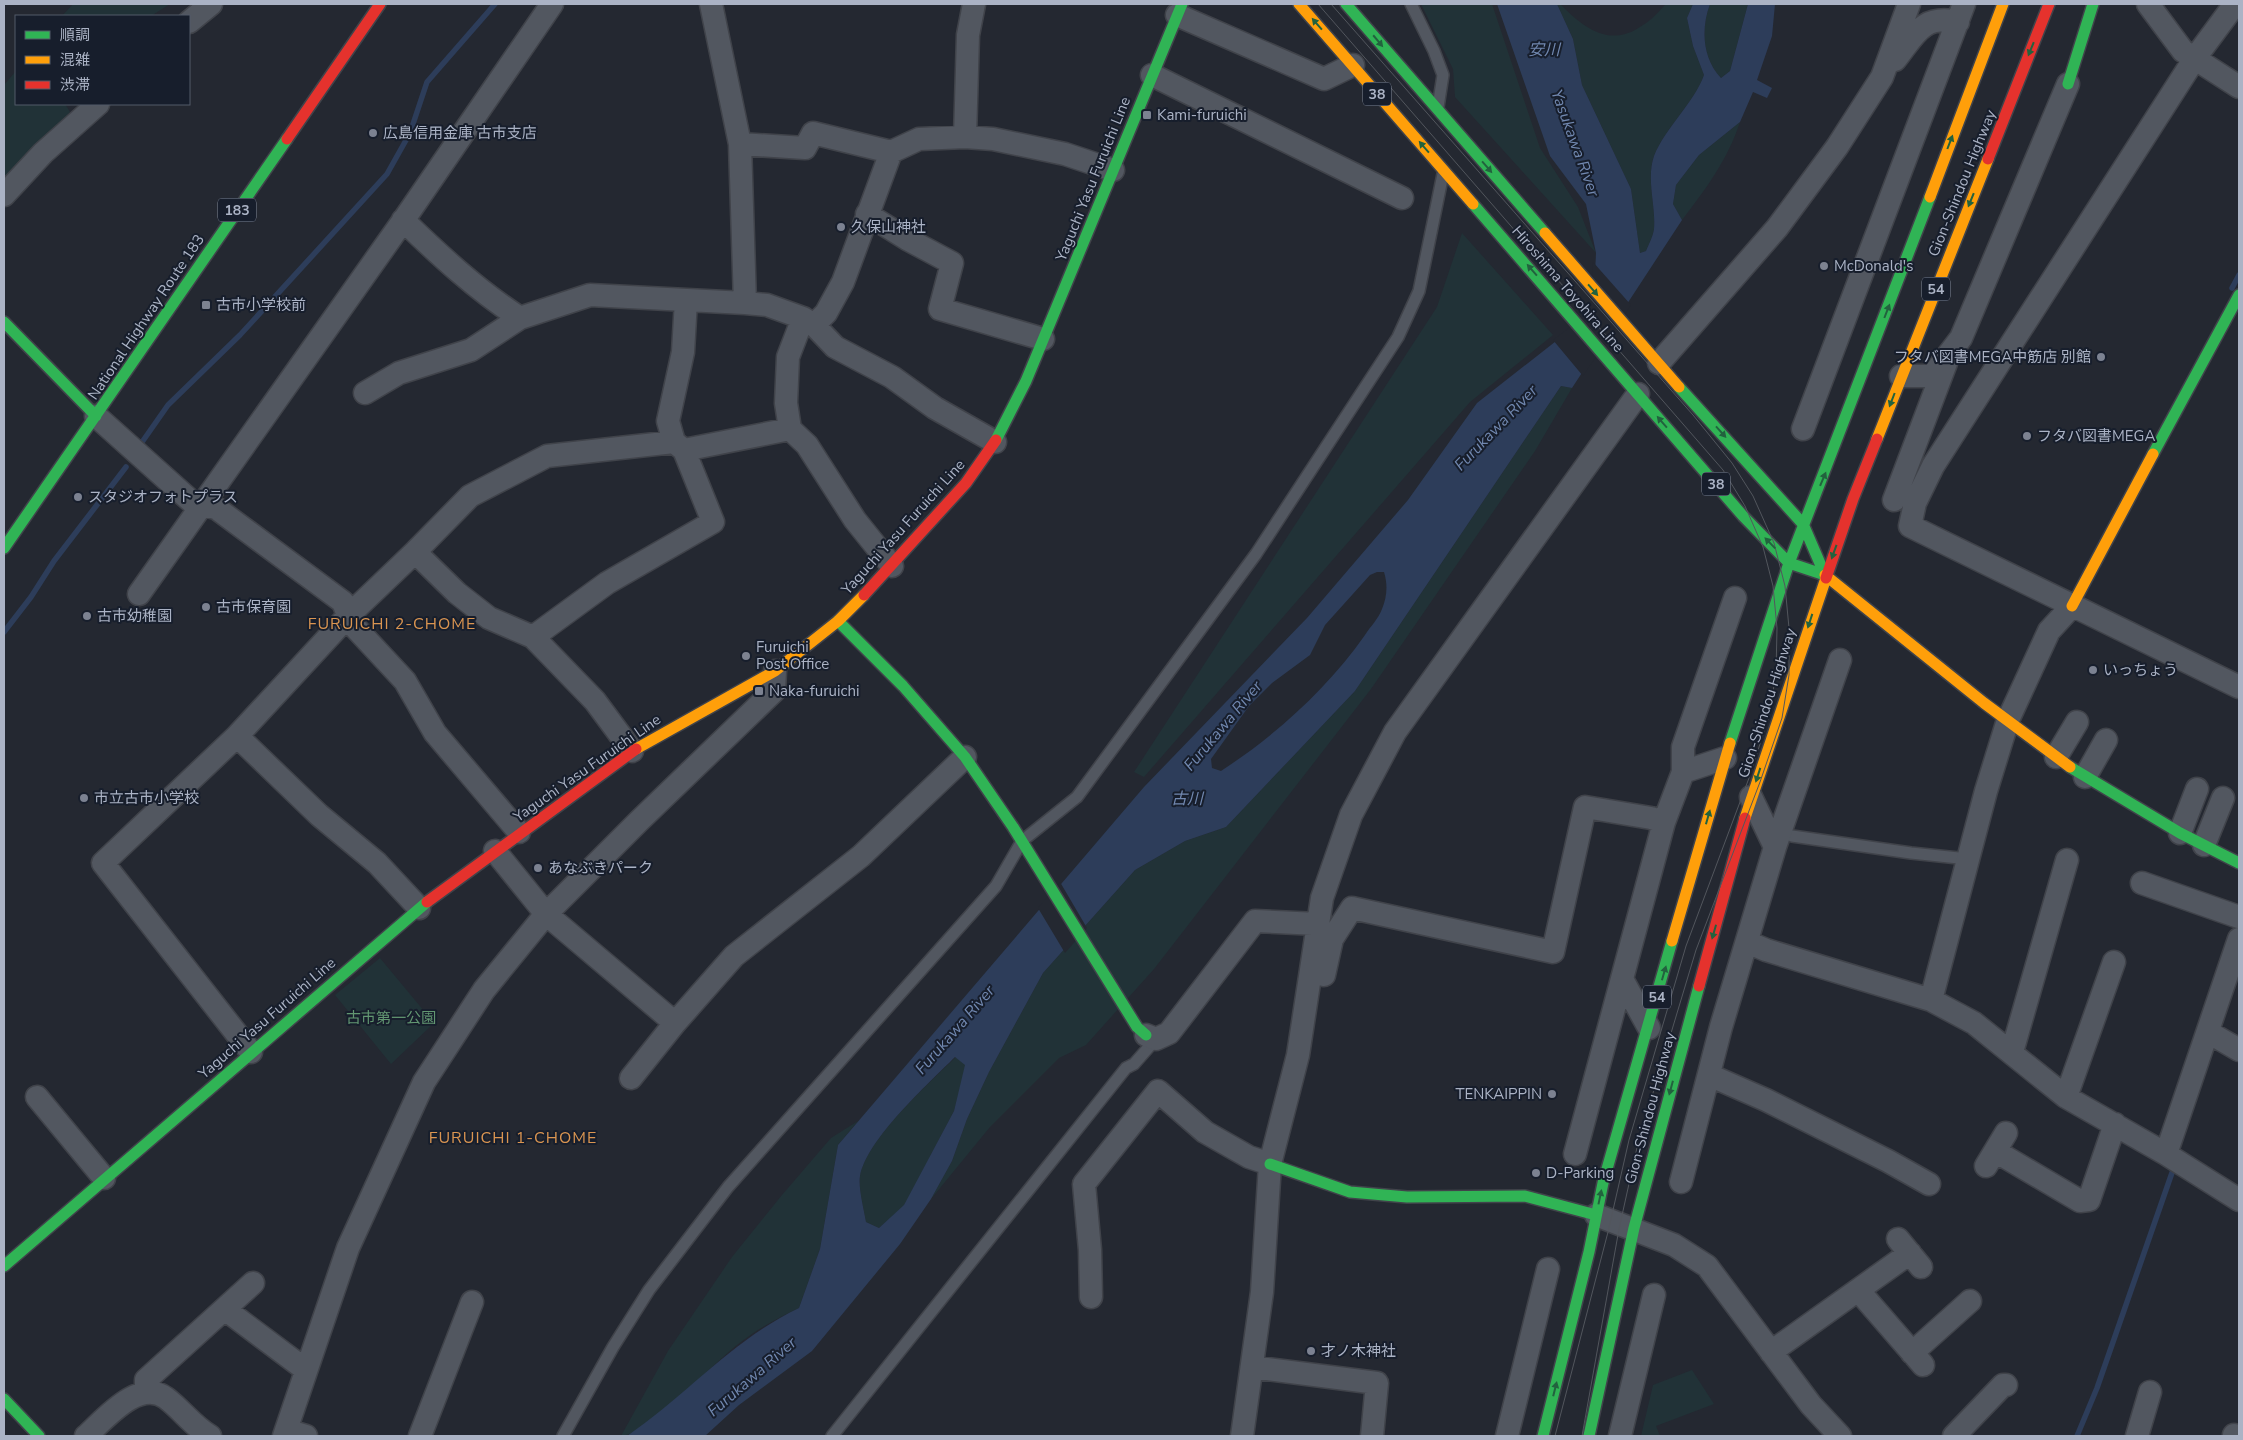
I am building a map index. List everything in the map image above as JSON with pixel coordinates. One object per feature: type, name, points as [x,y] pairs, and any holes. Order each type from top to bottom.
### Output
[{"type":"main road","name":"National Highway Route 183","points":[[4,548],[380,4]]},
{"type":"main road","name":"Hiroshima Toyohira Line","points":[[1299,4],[1743,516],[1789,563],[1825,575]]},
{"type":"main road","name":"Hiroshima Toyohira Line","points":[[1346,4],[1641,344],[1803,524]]},
{"type":"main road","name":"Gion-Shindou Highway","points":[[1545,1427],[1603,1183],[1725,758],[1803,524],[1824,476],[2003,4]]},
{"type":"main road","name":"Gion-Shindou Highway","points":[[1595,1430],[1634,1228],[1751,796],[1825,575],[1901,376],[2049,4]]},
{"type":"main road","points":[[2068,84],[2093,4]]},
{"type":"main road","name":"Yaguchi Yasu Furuichi Line","points":[[4,1266],[419,908],[519,832],[632,751],[775,671],[838,621],[892,566],[966,484],[995,442],[1026,381],[1179,9]]},
{"type":"main road","points":[[2072,606],[2239,295]]},
{"type":"main road","points":[[4,322],[96,416]]},
{"type":"main road","name":"38","points":[[1803,524],[1825,575]]},
{"type":"main road","points":[[1825,575],[2056,757],[2085,777],[2180,833],[2239,863]]},
{"type":"main road","points":[[838,621],[903,686],[965,757],[1022,841],[1146,1034]]},
{"type":"main road","points":[[1270,1164],[1350,1192],[1407,1197],[1525,1196],[1596,1215]]},
{"type":"main road","points":[[4,1400],[39,1436]]},
{"type":"street","points":[[190,21],[211,4]]},
{"type":"street","points":[[139,594],[403,220],[552,4]]},
{"type":"street","points":[[711,4],[740,144],[745,303]]},
{"type":"street","points":[[965,137],[968,35],[974,4]]},
{"type":"street","points":[[1883,75],[1909,4]]},
{"type":"street","points":[[2148,4],[2183,51],[2239,86]]},
{"type":"street","points":[[2235,4],[2195,58],[1988,377],[1933,466],[1915,503],[1910,526],[2239,687]]},
{"type":"street","points":[[1179,9],[1324,79],[1352,65]]},
{"type":"street","points":[[1659,363],[1777,228],[1837,147],[1883,75],[1925,24],[1961,13]]},
{"type":"street","points":[[1803,429],[1961,13]]},
{"type":"street","points":[[1152,75],[1402,198]]},
{"type":"street","points":[[1901,376],[1932,376],[1961,338],[2068,84]]},
{"type":"street","points":[[4,195],[44,153],[97,105]]},
{"type":"street","points":[[740,144],[804,148],[813,133],[892,152]]},
{"type":"street","points":[[892,566],[855,520],[807,445],[790,429],[786,404],[788,357],[808,321],[826,313],[843,282],[867,214],[892,152],[919,138],[965,137],[993,139],[1065,154],[1113,170]]},
{"type":"street","points":[[867,214],[907,239],[952,263],[940,309],[1043,340]]},
{"type":"street","points":[[403,220],[433,250],[488,297],[520,318]]},
{"type":"street","points":[[365,393],[399,373],[471,350],[520,318],[590,295],[745,303],[766,305],[808,321],[835,347],[892,377],[935,408],[995,442]]},
{"type":"street","points":[[532,637],[607,583],[714,522],[668,421],[683,352],[686,300]]},
{"type":"street","points":[[1842,329],[1874,344]]},
{"type":"street","points":[[1894,500],[1950,353]]},
{"type":"street","points":[[1242,1436],[1262,1292],[1270,1164],[1298,1055],[1322,898],[1351,815],[1395,732],[1638,394]]},
{"type":"street","points":[[96,416],[192,502],[216,508],[343,602],[351,623],[405,682],[435,733],[519,832]]},
{"type":"street","points":[[251,1052],[103,862],[237,736],[348,616],[470,496],[547,456],[679,446],[790,429]]},
{"type":"street","points":[[415,552],[457,593],[489,618],[532,637],[595,701],[632,751]]},
{"type":"street","points":[[1575,1154],[1664,822],[1683,772],[1683,747],[1735,598]]},
{"type":"street","points":[[1931,1000],[1968,859],[2008,720],[2049,631],[2072,606]]},
{"type":"street","points":[[1681,1182],[1722,1027],[1747,942],[1784,841],[1840,660]]},
{"type":"street","points":[[292,1434],[306,1370],[348,1248],[424,1082],[484,990],[546,914],[774,691],[775,671]]},
{"type":"street","points":[[2056,757],[2077,722]]},
{"type":"street","points":[[237,736],[319,815],[377,863],[419,908]]},
{"type":"street","points":[[2085,777],[2106,740]]},
{"type":"street","points":[[631,1078],[675,1023],[734,956],[861,856],[965,757]]},
{"type":"street","points":[[1683,772],[1725,758]]},
{"type":"street","points":[[2180,833],[2197,789]]},
{"type":"street","points":[[1751,796],[1784,841]]},
{"type":"street","points":[[2204,845],[2223,798]]},
{"type":"street","points":[[1305,1010],[1320,992],[1332,939],[1352,908],[1554,952],[1585,807],[1651,818],[1664,822]]},
{"type":"street","points":[[494,852],[546,914],[675,1023]]},
{"type":"street","points":[[2012,1052],[2067,860]]},
{"type":"street","points":[[2142,883],[2239,917]]},
{"type":"street","points":[[1146,1034],[1169,1033],[1254,921],[1318,924]]},
{"type":"street","points":[[2166,1154],[2239,939]]},
{"type":"street","points":[[1747,942],[1766,950],[1931,1000],[1974,1024],[2012,1052],[2066,1097],[2116,1124],[2239,1200]]},
{"type":"street","points":[[2066,1097],[2114,962]]},
{"type":"street","points":[[1622,979],[1648,1028]]},
{"type":"street","points":[[1684,1038],[1722,1027]]},
{"type":"street","points":[[2208,1032],[2239,1050]]},
{"type":"street","points":[[1709,1076],[1766,1100],[1888,1161],[1929,1184]]},
{"type":"street","points":[[1090,1296],[1090,1250],[1084,1184],[1158,1091],[1205,1132],[1249,1157],[1270,1164]]},
{"type":"street","points":[[37,1097],[104,1178]]},
{"type":"street","points":[[1996,1150],[2080,1201],[2088,1200],[2116,1124]]},
{"type":"street","points":[[1596,1215],[1634,1228],[1674,1245],[1707,1266],[1811,1405],[1840,1436]]},
{"type":"street","points":[[1771,1352],[1910,1253]]},
{"type":"street","points":[[1545,1427],[1507,1436],[1548,1269]]},
{"type":"street","points":[[146,1391],[146,1380],[226,1310],[253,1283]]},
{"type":"street","points":[[1858,1290],[1918,1359],[1970,1301]]},
{"type":"street","points":[[1620,1436],[1654,1295]]},
{"type":"street","points":[[420,1436],[472,1302]]},
{"type":"street","points":[[226,1310],[306,1370]]},
{"type":"street","points":[[1252,1367],[1377,1383],[1372,1436]]},
{"type":"street","points":[[1954,1436],[2003,1385],[2006,1385]]},
{"type":"street","points":[[86,1436],[133,1396],[146,1391],[165,1397],[198,1429],[210,1436]]},
{"type":"street","points":[[2137,1436],[2150,1392]]},
{"type":"lane","points":[[1411,4],[1434,51],[1443,75],[1437,111]]},
{"type":"lane","points":[[563,1436],[613,1347],[649,1290],[728,1187],[996,886],[1022,841],[1077,796],[1256,554],[1398,338],[1419,291],[1439,198],[1443,169]]},
{"type":"lane","points":[[1784,841],[1968,859]]},
{"type":"lane","points":[[832,1436],[1126,1068],[1134,1064],[1146,1034]]},
{"type":"green space","points":[[73,4],[170,4],[153,15],[63,15]]},
{"type":"green space","points":[[1421,4],[1492,4],[1540,148],[1578,207],[1596,253],[1455,97],[1453,69]]},
{"type":"green space","points":[[1557,4],[1560,4],[1588,28],[1609,35],[1619,35],[1631,32],[1643,25],[1666,4],[1693,4],[1687,18],[1693,46],[1704,75],[1694,96],[1665,135],[1654,156],[1651,183],[1654,229],[1646,251],[1640,253],[1631,189],[1582,85],[1573,39]]},
{"type":"green space","points":[[1710,4],[1748,4],[1730,71],[1721,78],[1710,61],[1705,42],[1705,23]]},
{"type":"green space","points":[[15,72],[15,105],[66,105],[70,112],[4,183],[4,85]]},
{"type":"green space","points":[[1740,122],[1723,161],[1682,220],[1673,204],[1676,185],[1699,155]]},
{"type":"green space","points":[[1462,233],[1553,335],[1470,402],[1144,777],[1134,772],[1437,307]]},
{"type":"green space","points":[[1561,386],[1572,388],[1535,451],[1371,689],[1154,969],[1086,1045],[1059,1058],[990,1127],[931,1199],[952,1161],[967,1119],[989,1072],[1043,973],[1135,870],[1185,841],[1226,827],[1355,691]]},
{"type":"green space","name":"古市第一公園","points":[[380,958],[434,1023],[391,1064],[335,995]]},
{"type":"green space","points":[[956,1057],[966,1065],[954,1111],[904,1206],[879,1228],[866,1222],[860,1192],[860,1176],[865,1161],[886,1129],[900,1113]]},
{"type":"green space","points":[[858,1121],[838,1145],[820,1249],[799,1308],[744,1340],[662,1412],[632,1433],[621,1436],[668,1351],[732,1257],[831,1138]]},
{"type":"green space","points":[[1692,1370],[1714,1404],[1656,1426],[1660,1436],[1641,1436],[1653,1385]]},
{"type":"water","name":"古川","points":[[1497,4],[1557,4],[1573,39],[1582,85],[1631,189],[1640,253],[1646,251],[1654,229],[1651,174],[1654,156],[1665,135],[1694,96],[1704,75],[1693,46],[1687,18],[1693,4],[1710,4],[1705,23],[1705,42],[1710,61],[1721,78],[1730,71],[1748,4],[1775,4],[1772,36],[1757,80],[1772,88],[1767,98],[1753,92],[1740,122],[1699,155],[1676,185],[1673,204],[1682,220],[1572,388],[1561,386],[1355,691],[1226,827],[1185,841],[1135,870],[1043,973],[989,1072],[967,1119],[952,1161],[931,1199],[900,1244],[812,1351],[739,1405],[705,1436],[627,1436],[752,1336],[799,1308],[820,1249],[838,1145],[1144,787],[1307,618],[1408,500],[1477,403],[1579,323],[1594,296],[1596,253],[1586,204],[1550,156]],"holes":[[[1384,572],[1386,582],[1384,604],[1377,619],[1350,655],[1317,692],[1281,726],[1221,771],[1212,768],[1211,759],[1249,706],[1272,683],[1310,655],[1325,625],[1370,575]],[[955,1057],[965,1065],[954,1111],[904,1205],[879,1228],[866,1222],[860,1192],[860,1176],[865,1161],[886,1129]]]},
{"type":"pier","points":[[1593,262],[1631,305],[1583,376],[1553,340],[1577,322],[1591,296]]},
{"type":"pier","points":[[1060,882],[1087,928],[1065,953],[1038,908]]},
{"type":"waterway","points":[[140,445],[168,405],[240,335],[387,174],[410,133],[427,82],[495,4]]},
{"type":"waterway","points":[[2232,288],[2239,275]]},
{"type":"waterway","points":[[4,632],[31,597],[54,561],[126,467]]},
{"type":"waterway","points":[[2077,1436],[2097,1388],[2174,1167]]},
{"type":"tram line","points":[[1318,4],[1723,470],[1745,506],[1763,547],[1773,586],[1777,628],[1776,673],[1769,716],[1749,778],[1686,946],[1629,1140],[1608,1232],[1555,1436]]},
{"type":"tram line","points":[[1331,4],[1693,415],[1732,463],[1753,496],[1774,543],[1785,586],[1789,628],[1789,675],[1782,718],[1760,782],[1696,950],[1638,1143],[1619,1229],[1582,1436]]},
{"type":"traffic: fast","points":[[996,440],[1026,381],[1182,4]]},
{"type":"traffic: fast","points":[[1346,4],[1545,233]]},
{"type":"traffic: fast","points":[[2068,84],[2093,4]]},
{"type":"traffic: fast","points":[[4,548],[287,139]]},
{"type":"traffic: fast","points":[[1730,743],[1789,563],[1930,197]]},
{"type":"traffic: fast","points":[[1473,204],[1743,516],[1789,563],[1825,575]]},
{"type":"traffic: fast","points":[[2153,454],[2239,295]]},
{"type":"traffic: fast","points":[[4,322],[96,416]]},
{"type":"traffic: fast","points":[[1679,387],[1803,524],[1825,575]]},
{"type":"traffic: fast","points":[[838,621],[903,686],[965,757],[1013,827],[1137,1027],[1146,1035]]},
{"type":"traffic: fast","points":[[2070,767],[2180,833],[2239,863]]},
{"type":"traffic: fast","points":[[4,1266],[427,902]]},
{"type":"traffic: fast","points":[[1543,1436],[1589,1252],[1603,1183],[1672,941]]},
{"type":"traffic: fast","points":[[1589,1436],[1634,1228],[1699,986]]},
{"type":"traffic: fast","points":[[1270,1164],[1350,1192],[1407,1197],[1525,1196],[1596,1215]]},
{"type":"traffic: fast","points":[[4,1399],[39,1436]]},
{"type":"traffic: slow","points":[[1299,4],[1473,204]]},
{"type":"traffic: slow","points":[[1930,197],[2003,4]]},
{"type":"traffic: slow","points":[[1877,439],[1988,159]]},
{"type":"traffic: slow","points":[[1545,233],[1679,387]]},
{"type":"traffic: slow","points":[[2072,606],[2153,454]]},
{"type":"traffic: slow","points":[[1825,575],[1984,703],[2070,767]]},
{"type":"traffic: slow","points":[[1745,818],[1826,578]]},
{"type":"traffic: slow","points":[[636,749],[775,671],[838,621],[864,595]]},
{"type":"traffic: slow","points":[[1672,941],[1730,743]]},
{"type":"traffic: jam","points":[[287,139],[380,4]]},
{"type":"traffic: jam","points":[[1988,159],[2049,4]]},
{"type":"traffic: jam","points":[[1826,578],[1853,499],[1877,439]]},
{"type":"traffic: jam","points":[[864,595],[966,483],[996,440]]},
{"type":"traffic: jam","points":[[427,902],[636,749]]},
{"type":"traffic: jam","points":[[1699,986],[1745,818]]},
{"type":"place","name":"Kami-furuichi","points":[[1147,115]]},
{"type":"place","name":"広島信用金庫 古市支店","points":[[373,133]]},
{"type":"place","name":"久保山神社","points":[[841,227]]},
{"type":"place","name":"McDonald's","points":[[1824,266]]},
{"type":"place","name":"古市小学校前","points":[[206,305]]},
{"type":"place","name":"フタバ図書MEGA中筋店 別館","points":[[2101,357]]},
{"type":"place","name":"フタバ図書MEGA","points":[[2027,436]]},
{"type":"place","name":"スタジオフォトプラス","points":[[78,497]]},
{"type":"place","name":"古市保育園","points":[[206,607]]},
{"type":"place","name":"古市幼稚園","points":[[87,616]]},
{"type":"place","name":"Furuichi Post Office","points":[[746,656]]},
{"type":"place","name":"いっちょう","points":[[2093,670]]},
{"type":"place","name":"Naka-furuichi","points":[[759,691]]},
{"type":"place","name":"市立古市小学校","points":[[84,798]]},
{"type":"place","name":"あなぶきパーク","points":[[538,868]]},
{"type":"place","name":"TENKAIPPIN","points":[[1552,1094]]},
{"type":"place","name":"D-Parking","points":[[1536,1173]]},
{"type":"place","name":"才ノ木神社","points":[[1311,1351]]},
{"type":"district","name":"FURUICHI 2-CHOME","points":[[392,624]]},
{"type":"district","name":"FURUICHI 1-CHOME","points":[[513,1138]]},
{"type":"water label","name":"安川","points":[[1544,50]]},
{"type":"water label","name":"Yasukawa River","points":[[1575,143]]},
{"type":"water label","name":"Furukawa River","points":[[1496,428]]},
{"type":"water label","name":"Furukawa River","points":[[1223,726]]},
{"type":"water label","name":"Furukawa River","points":[[955,1030]]},
{"type":"water label","name":"Furukawa River","points":[[752,1377]]}]
